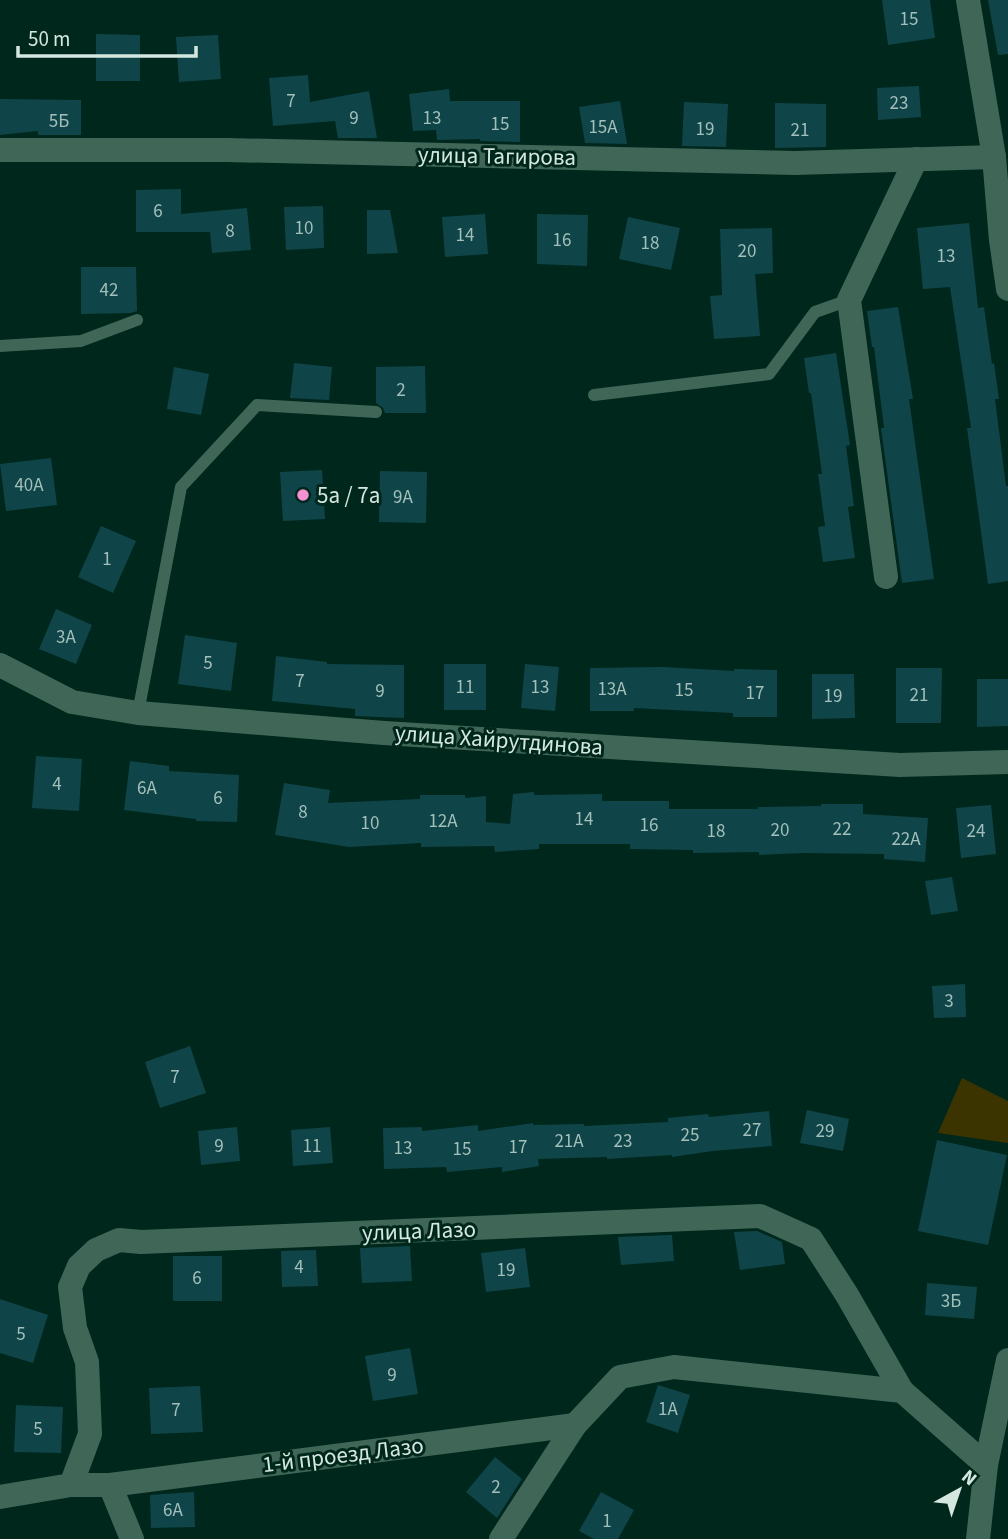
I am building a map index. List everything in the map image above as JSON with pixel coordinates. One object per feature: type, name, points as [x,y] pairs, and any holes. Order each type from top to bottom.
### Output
[{"type":"street","points":[[968,0],[994,157],[1008,289]]},
{"type":"street","name":"улица Тагирова","points":[[0,150],[227,150],[795,163],[994,157]]},
{"type":"street","points":[[886,577],[849,300],[916,159]]},
{"type":"street","name":"улица Хайрутдинова","points":[[0,665],[72,702],[138,713],[384,733],[900,765],[1008,762]]},
{"type":"street","name":"улица Лазо","points":[[71,1485],[90,1434],[87,1362],[75,1328],[70,1287],[79,1266],[96,1250],[119,1240],[141,1242],[760,1216],[811,1239],[847,1295],[902,1391],[986,1465]]},
{"type":"street","points":[[978,1539],[986,1465],[1008,1360]]},
{"type":"street","points":[[501,1539],[575,1425],[620,1377],[674,1367],[902,1391]]},
{"type":"street","name":"1-й проезд Лазо","points":[[0,1497],[71,1485],[110,1485],[575,1425]]},
{"type":"street","points":[[110,1485],[132,1539]]},
{"type":"lane","points":[[594,395],[769,374],[815,312],[849,300]]},
{"type":"lane","points":[[0,346],[81,341],[137,320]]},
{"type":"lane","points":[[138,713],[181,487],[257,405],[376,412]]},
{"type":"shaded area","points":[[962,1078],[1008,1101],[1008,1143],[938,1133]]},
{"type":"building","points":[[882,0],[930,0],[935,38],[888,45]]},
{"type":"building","points":[[988,0],[1008,0],[1008,54],[998,55]]},
{"type":"building","points":[[96,34],[140,35],[140,81],[96,81]]},
{"type":"building","points":[[218,35],[221,79],[179,82],[176,37]]},
{"type":"building","points":[[308,75],[310,102],[369,91],[377,138],[338,138],[335,121],[273,126],[269,78]]},
{"type":"building","points":[[919,86],[921,117],[878,120],[877,88]]},
{"type":"building","points":[[449,89],[450,101],[520,101],[520,142],[437,140],[436,130],[413,131],[409,94]]},
{"type":"building","points":[[0,99],[81,100],[81,135],[38,135],[38,131],[0,135]]},
{"type":"building","points":[[620,101],[627,144],[585,143],[579,107]]},
{"type":"building","points":[[684,102],[728,104],[726,147],[682,146]]},
{"type":"building","points":[[775,103],[826,104],[826,147],[775,148]]},
{"type":"building","points":[[181,189],[181,214],[247,208],[251,250],[212,253],[210,232],[136,232],[136,190]]},
{"type":"building","points":[[323,206],[324,248],[286,250],[284,207]]},
{"type":"building","points":[[367,210],[390,210],[398,253],[367,254]]},
{"type":"building","points":[[485,214],[488,254],[445,257],[442,217]]},
{"type":"building","points":[[537,214],[588,215],[587,266],[537,264]]},
{"type":"building","points":[[628,217],[680,228],[671,270],[619,259]]},
{"type":"building","points":[[969,223],[978,308],[984,307],[992,364],[994,363],[999,399],[995,399],[1008,486],[1008,581],[988,584],[967,428],[971,428],[950,287],[923,289],[917,228]]},
{"type":"building","points":[[772,228],[773,273],[755,274],[760,336],[714,339],[710,296],[722,295],[720,229]]},
{"type":"building","points":[[81,267],[136,267],[137,311],[81,314]]},
{"type":"building","points":[[898,307],[913,399],[909,399],[934,579],[902,583],[881,428],[884,428],[874,347],[867,311]]},
{"type":"building","points":[[836,353],[850,445],[846,446],[854,506],[848,507],[855,558],[823,562],[818,527],[825,526],[818,474],[822,474],[804,358]]},
{"type":"building","points":[[294,363],[332,367],[329,400],[290,398]]},
{"type":"building","points":[[425,366],[426,413],[385,413],[376,403],[376,367]]},
{"type":"building","points":[[174,367],[209,374],[201,415],[167,409]]},
{"type":"building","points":[[51,458],[57,505],[6,511],[0,464]]},
{"type":"building","name":"5а / 7а","points":[[322,470],[325,519],[283,521],[280,472]]},
{"type":"building","points":[[380,471],[427,472],[426,523],[379,522]]},
{"type":"building","points":[[101,526],[136,541],[113,593],[78,577]]},
{"type":"building","points":[[56,609],[92,625],[76,664],[39,649]]},
{"type":"building","points":[[185,635],[237,643],[231,691],[178,684]]},
{"type":"building","points":[[276,656],[327,664],[404,665],[404,718],[355,716],[355,709],[272,701]]},
{"type":"building","points":[[444,664],[486,664],[486,710],[444,710]]},
{"type":"building","points":[[525,664],[559,667],[555,711],[521,708]]},
{"type":"building","points":[[664,667],[734,671],[777,670],[777,717],[733,717],[733,713],[634,708],[634,711],[590,711],[590,668]]},
{"type":"building","points":[[896,668],[942,668],[941,723],[896,723]]},
{"type":"building","points":[[812,674],[854,674],[855,718],[812,719]]},
{"type":"building","points":[[977,679],[1008,679],[1008,726],[977,727]]},
{"type":"building","points":[[36,756],[82,759],[79,811],[32,808]]},
{"type":"building","points":[[130,761],[169,766],[169,771],[239,775],[237,822],[196,821],[124,810]]},
{"type":"building","points":[[284,783],[330,790],[328,803],[420,799],[420,795],[465,795],[465,798],[486,796],[486,822],[510,824],[513,794],[534,792],[534,795],[602,794],[602,801],[669,801],[669,809],[758,809],[863,804],[863,814],[928,818],[925,862],[884,859],[884,854],[693,853],[693,850],[630,849],[630,844],[539,844],[539,849],[495,852],[494,846],[421,847],[421,843],[349,847],[275,835]]},
{"type":"building","points":[[991,805],[996,854],[961,858],[956,808]]},
{"type":"building","points":[[952,877],[958,911],[931,915],[925,881]]},
{"type":"building","points":[[965,984],[966,1017],[934,1018],[932,986]]},
{"type":"building","points":[[190,1046],[206,1093],[160,1108],[145,1062]]},
{"type":"building","points":[[807,1110],[849,1119],[843,1151],[800,1143]]},
{"type":"building","points":[[769,1111],[772,1146],[672,1157],[538,1159],[539,1166],[502,1172],[502,1167],[447,1172],[446,1167],[384,1169],[383,1128],[422,1127],[422,1131],[478,1125],[478,1131],[533,1123],[584,1126],[668,1122],[668,1118]]},
{"type":"building","points":[[237,1127],[240,1161],[201,1165],[198,1131]]},
{"type":"building","points":[[330,1127],[333,1163],[293,1166],[291,1130]]},
{"type":"building","points":[[937,1140],[1007,1155],[988,1245],[918,1231]]},
{"type":"building","points":[[757,1231],[782,1242],[785,1264],[740,1270],[734,1232]]},
{"type":"building","points":[[672,1235],[674,1261],[621,1265],[618,1237]]},
{"type":"building","points":[[410,1246],[412,1281],[362,1283],[360,1248]]},
{"type":"building","points":[[525,1248],[530,1287],[486,1292],[481,1253]]},
{"type":"building","points":[[316,1250],[318,1286],[282,1287],[281,1251]]},
{"type":"building","points":[[173,1256],[222,1256],[222,1301],[173,1301]]},
{"type":"building","points":[[927,1283],[977,1287],[974,1319],[925,1315]]},
{"type":"building","points":[[0,1299],[48,1315],[33,1363],[0,1353]]},
{"type":"building","points":[[410,1348],[418,1394],[373,1401],[365,1356]]},
{"type":"building","points":[[658,1385],[690,1395],[678,1433],[646,1422]]},
{"type":"building","points":[[200,1386],[203,1432],[151,1434],[149,1388]]},
{"type":"building","points":[[16,1405],[63,1407],[61,1453],[14,1452]]},
{"type":"building","points":[[495,1457],[522,1479],[497,1518],[466,1492]]},
{"type":"building","points":[[194,1492],[195,1527],[151,1528],[150,1495]]},
{"type":"building","points":[[601,1492],[634,1510],[618,1539],[594,1539],[579,1531]]},
{"type":"place","name":"5а / 7а","points":[[303,495]]}]
